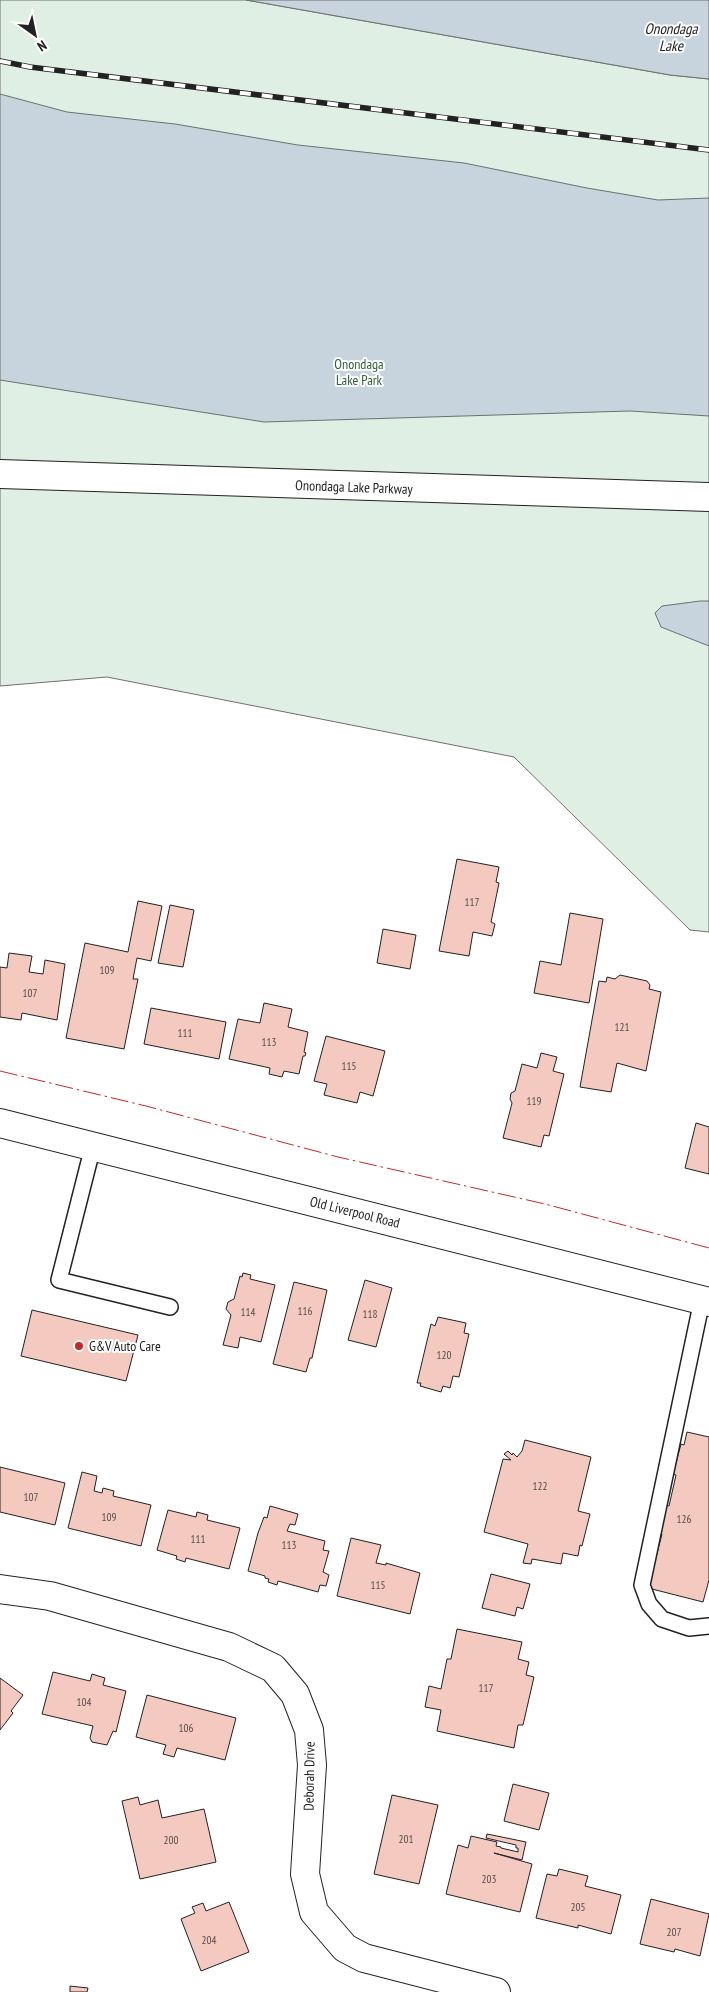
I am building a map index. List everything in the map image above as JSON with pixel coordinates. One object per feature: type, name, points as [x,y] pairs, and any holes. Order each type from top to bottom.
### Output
[{"type":"main road","name":"Onondaga Lake Parkway","points":[[0,474],[709,497]]},
{"type":"main road","name":"Old Liverpool Road","points":[[0,1123],[706,1301]]},
{"type":"main road","name":"Deborah Drive","points":[[0,1589],[50,1596],[229,1647],[273,1668],[295,1694],[310,1730],[312,1765],[305,1874],[314,1912],[344,1948],[364,1958],[496,1992]]},
{"type":"lane","points":[[93,1146],[59,1280],[170,1307]]},
{"type":"lane","points":[[706,1301],[642,1585],[649,1604],[662,1619],[689,1628],[709,1626]]},
{"type":"green space","name":"Onondaga Lake Park","points":[[0,0],[246,0],[670,75],[709,79],[709,932],[690,930],[514,757],[107,677],[0,686]]},
{"type":"water","name":"Onondaga Lake","points":[[246,0],[709,0],[709,79],[670,75]]},
{"type":"water","points":[[0,94],[67,112],[175,124],[298,145],[464,163],[587,188],[658,200],[709,198],[709,416],[630,411],[264,422],[0,380]]},
{"type":"water","points":[[709,601],[709,646],[661,627],[655,613],[662,606]]},
{"type":"building","points":[[457,859],[499,867],[496,882],[499,883],[491,922],[495,924],[492,936],[473,932],[469,956],[439,951]]},
{"type":"building","points":[[138,901],[162,906],[151,961],[137,958],[133,979],[138,979],[124,1049],[66,1038],[85,943],[128,952]]},
{"type":"building","points":[[170,905],[194,910],[183,967],[158,963]]},
{"type":"building","points":[[570,913],[603,919],[589,1003],[534,993],[540,961],[561,965]]},
{"type":"building","points":[[383,929],[416,935],[410,969],[377,963]]},
{"type":"building","points":[[9,953],[32,956],[29,972],[43,974],[45,960],[65,964],[57,1020],[22,1013],[21,1020],[0,1017],[0,967],[7,968]]},
{"type":"building","points":[[620,975],[647,981],[650,985],[649,989],[661,992],[646,1071],[617,1063],[611,1092],[580,1087],[599,981],[606,982],[607,977],[615,979]]},
{"type":"building","points":[[264,1003],[292,1009],[288,1027],[308,1032],[304,1052],[306,1053],[303,1056],[299,1074],[284,1071],[282,1077],[269,1074],[270,1068],[229,1059],[238,1019],[260,1023]]},
{"type":"building","points":[[151,1008],[226,1022],[219,1059],[144,1044]]},
{"type":"building","points":[[326,1036],[385,1051],[373,1096],[360,1092],[357,1103],[324,1095],[327,1084],[314,1081]]},
{"type":"building","points":[[541,1053],[557,1057],[553,1071],[564,1074],[549,1136],[544,1135],[541,1147],[503,1138],[512,1103],[510,1099],[511,1093],[515,1091],[522,1064],[537,1068]]},
{"type":"building","points":[[696,1123],[709,1127],[709,1174],[685,1168]]},
{"type":"building","points":[[243,1273],[251,1275],[250,1279],[275,1285],[261,1342],[240,1337],[238,1348],[223,1345],[231,1315],[226,1309],[228,1302],[234,1299],[240,1276],[242,1277]]},
{"type":"building","points":[[365,1280],[392,1288],[376,1347],[348,1340]]},
{"type":"building","points":[[294,1282],[327,1290],[312,1358],[310,1358],[306,1372],[273,1364]]},
{"type":"building","name":"G&V Auto Care","points":[[32,1310],[138,1335],[126,1381],[21,1356]]},
{"type":"building","points":[[438,1317],[466,1323],[464,1333],[469,1334],[459,1377],[453,1376],[450,1388],[443,1386],[441,1392],[420,1386],[421,1383],[417,1383],[431,1324],[435,1326]]},
{"type":"building","points":[[687,1432],[709,1437],[709,1580],[703,1602],[648,1588],[662,1534],[655,1532],[662,1504],[669,1506],[676,1475],[673,1474],[681,1444],[684,1445]]},
{"type":"building","points":[[525,1440],[591,1457],[578,1511],[590,1514],[582,1546],[580,1545],[578,1556],[563,1553],[561,1564],[532,1559],[531,1564],[523,1563],[528,1544],[484,1532],[503,1459],[511,1460],[504,1454],[508,1451],[517,1457],[522,1451]]},
{"type":"building","points":[[0,1467],[65,1483],[55,1525],[0,1512]]},
{"type":"building","points":[[82,1472],[97,1476],[94,1491],[102,1493],[103,1488],[114,1491],[113,1496],[151,1505],[141,1546],[68,1528]]},
{"type":"building","points":[[270,1506],[298,1514],[295,1525],[290,1524],[287,1531],[325,1541],[323,1550],[329,1551],[323,1572],[329,1575],[326,1586],[320,1585],[318,1592],[278,1581],[277,1585],[268,1582],[269,1579],[265,1578],[265,1576],[248,1571],[258,1533],[264,1517],[267,1518]]},
{"type":"building","points":[[168,1510],[196,1517],[197,1512],[208,1515],[207,1520],[240,1528],[229,1569],[186,1558],[185,1562],[176,1559],[177,1556],[157,1550]]},
{"type":"building","points":[[351,1538],[381,1545],[376,1563],[386,1565],[386,1563],[420,1573],[410,1614],[337,1596]]},
{"type":"building","points":[[491,1574],[530,1584],[523,1609],[517,1607],[515,1616],[482,1608]]},
{"type":"building","points":[[457,1629],[522,1642],[518,1659],[529,1662],[526,1675],[534,1677],[523,1725],[518,1725],[514,1748],[437,1731],[441,1710],[425,1707],[429,1686],[441,1689],[447,1659],[451,1659]]},
{"type":"building","points":[[53,1672],[90,1681],[92,1674],[105,1678],[103,1685],[126,1691],[116,1732],[113,1731],[107,1745],[92,1742],[90,1738],[93,1726],[42,1714]]},
{"type":"building","points":[[0,1678],[23,1695],[11,1711],[13,1713],[0,1730]]},
{"type":"building","points":[[147,1695],[236,1718],[225,1760],[177,1748],[174,1757],[163,1754],[166,1745],[136,1737]]},
{"type":"building","points":[[513,1784],[549,1793],[539,1830],[504,1821]]},
{"type":"building","points":[[392,1795],[438,1805],[419,1884],[374,1874]]},
{"type":"building","points":[[138,1797],[140,1805],[158,1800],[162,1818],[204,1809],[216,1862],[140,1879],[122,1801]]},
{"type":"building","points":[[487,1834],[526,1842],[522,1860],[494,1853],[532,1864],[520,1912],[446,1894],[458,1845],[468,1848],[471,1836],[497,1842],[496,1846],[518,1852],[516,1845],[486,1838]]},
{"type":"building","points":[[559,1869],[588,1876],[585,1886],[621,1895],[611,1934],[578,1925],[578,1928],[536,1918],[547,1874],[557,1876]]},
{"type":"building","points":[[651,1899],[709,1914],[700,1956],[675,1949],[674,1952],[640,1944]]},
{"type":"building","points":[[229,1902],[249,1952],[201,1971],[181,1919],[195,1913],[192,1907],[203,1903],[206,1911]]},
{"type":"building","points":[[70,1986],[88,1988],[87,1992],[70,1992]]},
{"type":"railway","points":[[0,61],[30,67],[709,150]]},
{"type":"power","points":[[0,1071],[146,1106],[338,1157],[545,1204],[709,1248]]},
{"type":"place","name":"G&V Auto Care","points":[[79,1346]]}]
